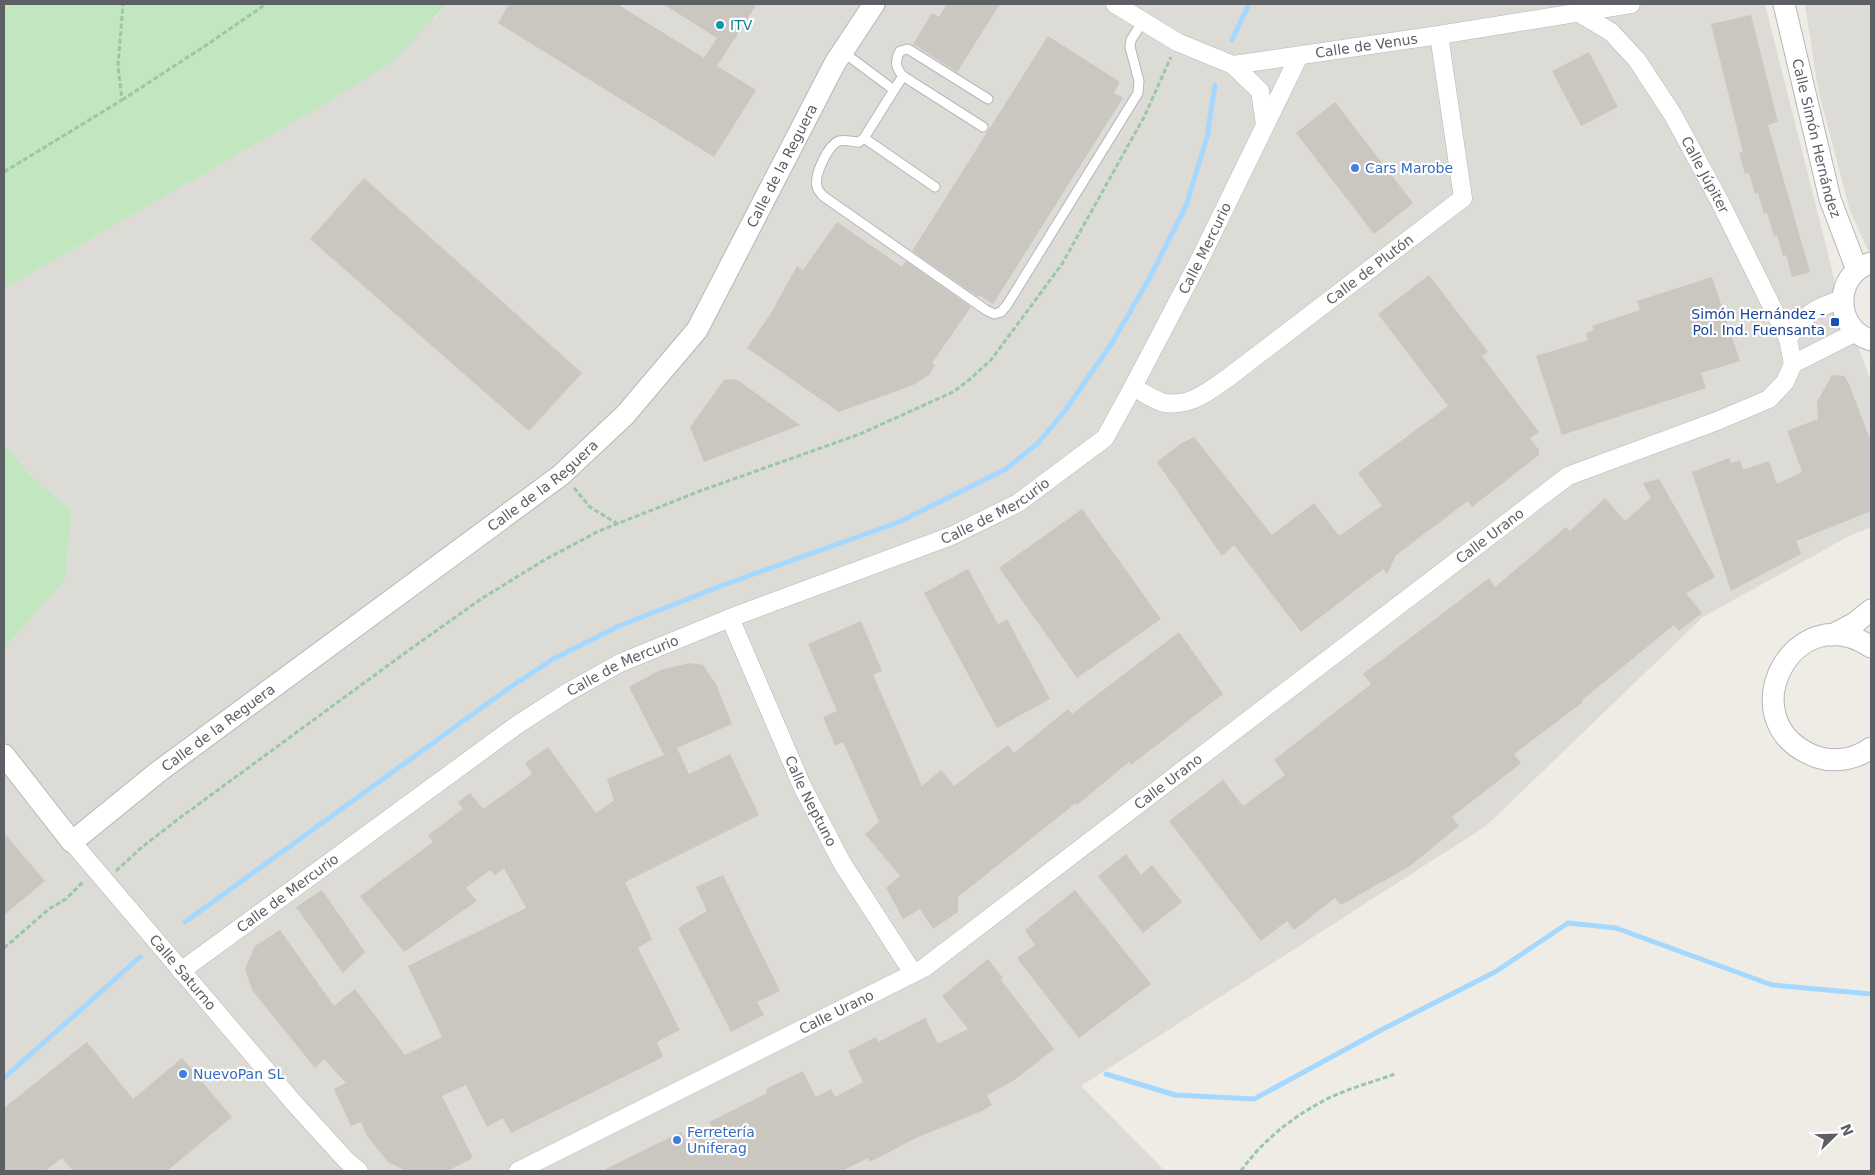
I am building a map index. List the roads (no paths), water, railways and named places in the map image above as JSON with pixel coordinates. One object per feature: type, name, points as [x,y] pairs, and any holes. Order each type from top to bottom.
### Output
[{"type":"street","name":"Calle de la Reguera","points":[[72,842],[158,772],[561,475],[625,415],[697,330],[835,63],[874,4]]},
{"type":"street","name":"Calle de Venus","points":[[1114,4],[1177,42],[1233,64],[1439,35],[1631,4]]},
{"type":"street","name":"Calle Simón Hernández","points":[[1784,4],[1830,199],[1864,267]]},
{"type":"street","name":"Calle Júpiter","points":[[1579,13],[1611,32],[1637,60],[1673,115],[1720,202],[1788,339],[1793,364]]},
{"type":"street","name":"Calle de Plutón","points":[[1133,387],[1164,403],[1192,401],[1205,394],[1230,377],[1463,198],[1439,35]]},
{"type":"street","name":"Calle Mercurio","points":[[1105,438],[1198,261],[1299,56]]},
{"type":"street","points":[[1233,64],[1260,91],[1265,125]]},
{"type":"street","points":[[1793,364],[1864,336],[1845,317],[1842,300],[1846,283],[1864,267]]},
{"type":"street","points":[[1788,339],[1798,323],[1809,313],[1842,300]]},
{"type":"street","name":"Calle Urano","points":[[518,1171],[924,968],[1568,476],[1717,421],[1769,399],[1785,382],[1793,364]]},
{"type":"street","name":"Calle de Mercurio","points":[[181,971],[517,725],[568,692],[620,663],[730,618],[959,532],[1018,503],[1105,438]]},
{"type":"street","points":[[1832,635],[1855,623],[1871,610]]},
{"type":"street","name":"Calle Neptuno","points":[[730,618],[802,786],[842,863],[913,973]]},
{"type":"street","points":[[1869,753],[1844,760],[1824,759],[1805,752],[1789,740],[1778,723],[1773,704],[1774,683],[1782,665],[1795,649],[1812,639],[1832,635],[1848,636],[1871,647]]},
{"type":"street","points":[[4,756],[72,842]]},
{"type":"street","name":"Calle Saturno","points":[[72,842],[294,1103],[346,1160],[359,1171]]},
{"type":"lane","points":[[903,76],[864,138],[859,142],[844,140],[831,146],[816,176],[817,188],[823,196],[994,314],[1001,312],[1007,305],[1138,92],[1139,81],[1130,47],[1131,40],[1143,21]]},
{"type":"lane","points":[[982,127],[903,76],[896,66],[896,58],[900,51],[908,49],[988,99]]},
{"type":"lane","points":[[843,52],[894,90]]},
{"type":"lane","points":[[864,138],[935,187]]},
{"type":"waterway","points":[[1232,40],[1249,4]]},
{"type":"waterway","points":[[185,922],[509,688],[553,659],[619,626],[726,584],[899,522],[1006,469],[1038,443],[1064,412],[1112,343],[1149,279],[1186,206],[1207,137],[1215,85]]},
{"type":"waterway","points":[[1106,1074],[1175,1095],[1254,1099],[1383,1029],[1495,972],[1568,923],[1616,928],[1772,985],[1871,994]]},
{"type":"waterway","points":[[4,1078],[140,957]]},
{"type":"place","name":"ITV","points":[[720,25]]},
{"type":"place","name":"Cars Marobe","points":[[1355,168]]},
{"type":"place","name":"Simón Hernández - Pol. Ind. Fuensanta","points":[[1835,322]]},
{"type":"place","name":"NuevoPan SL","points":[[183,1074]]},
{"type":"place","name":"Ferretería Uniferag","points":[[677,1140]]}]
